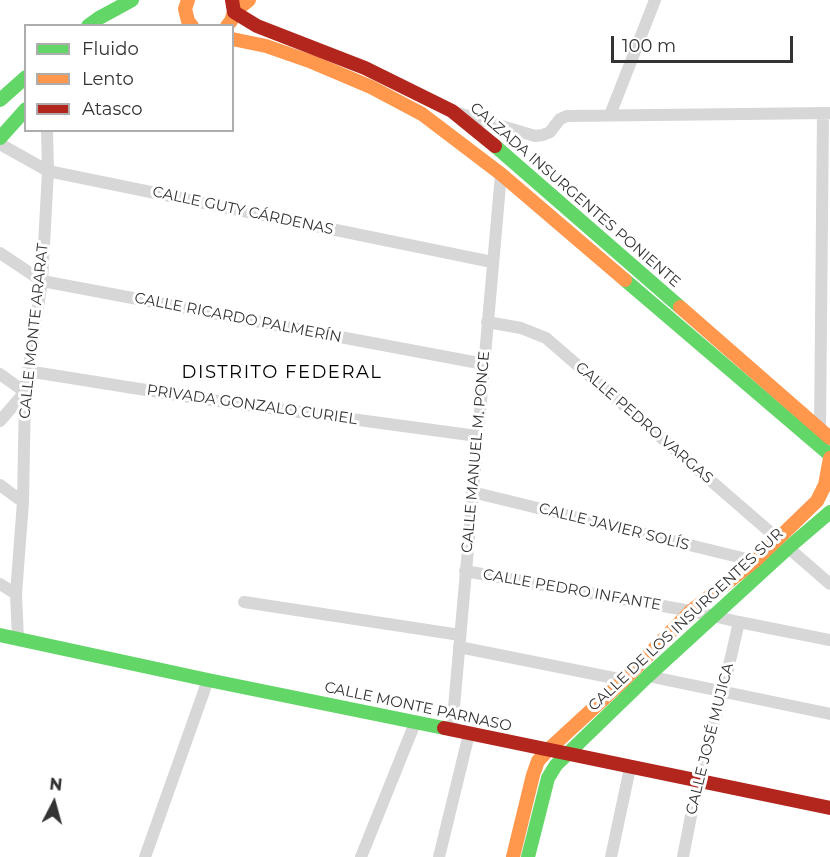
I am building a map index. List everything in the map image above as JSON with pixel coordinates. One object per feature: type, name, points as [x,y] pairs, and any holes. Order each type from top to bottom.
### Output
[{"type":"street","points":[[91,24],[132,0]]},
{"type":"street","points":[[188,0],[185,9],[190,24]]},
{"type":"street","points":[[229,24],[233,6],[243,6],[249,0]]},
{"type":"street","points":[[610,115],[655,0]]},
{"type":"street","name":"CALZADA INSURGENTES PONIENTE","points":[[233,6],[257,26],[376,73],[452,111],[825,433]]},
{"type":"street","name":"CALZADA INSURGENTES PONIENTE","points":[[234,39],[266,46],[312,62],[371,87],[422,114],[501,174],[830,457]]},
{"type":"street","points":[[371,87],[376,73]]},
{"type":"street","points":[[0,100],[24,79]]},
{"type":"street","points":[[0,138],[24,111]]},
{"type":"street","points":[[452,111],[535,136],[550,132],[563,117],[826,113],[825,433]]},
{"type":"street","name":"CALLE MONTE ARARAT","points":[[18,639],[16,594],[23,501],[25,392],[42,281],[48,171],[47,132]]},
{"type":"street","name":"CALLE GUTY CÁRDENAS","points":[[0,144],[48,171],[492,262]]},
{"type":"street","name":"CALLE MANUEL M. PONCE","points":[[452,730],[501,174]]},
{"type":"street","name":"CALLE RICARDO PALMERÍN","points":[[0,253],[42,281],[484,364]]},
{"type":"street","name":"CALLE PEDRO VARGAS","points":[[487,322],[521,328],[546,338],[830,584]]},
{"type":"street","name":"PRIVADA GONZALO CURIEL","points":[[27,371],[196,398],[477,436]]},
{"type":"street","points":[[0,374],[25,392],[0,421]]},
{"type":"street","name":"CALLE DE LOS INSURGENTES SUR","points":[[528,857],[548,778],[556,765],[714,616],[783,543],[817,501],[825,485],[830,457]]},
{"type":"street","points":[[0,485],[23,501]]},
{"type":"street","name":"CALLE JAVIER SOLÍS","points":[[472,492],[755,561]]},
{"type":"street","name":"CALLE DE LOS INSURGENTES SUR","points":[[513,857],[533,774],[538,761],[547,751],[624,680],[692,611],[755,561],[830,512]]},
{"type":"street","name":"CALLE PEDRO INFANTE","points":[[465,571],[692,611],[830,640]]},
{"type":"street","points":[[0,584],[16,594]]},
{"type":"street","points":[[244,602],[459,641],[624,680]]},
{"type":"street","name":"CALLE JOSÉ MUJICA","points":[[683,857],[698,780],[723,691],[739,622]]},
{"type":"street","name":"CALLE MONTE PARNASO","points":[[0,635],[566,755],[830,808]]},
{"type":"street","points":[[648,676],[830,714]]},
{"type":"street","points":[[145,857],[208,680]]},
{"type":"street","points":[[361,857],[415,723]]},
{"type":"street","points":[[439,857],[469,734]]},
{"type":"street","points":[[611,857],[630,768]]},
{"type":"traffic: fast","points":[[91,24],[132,0]]},
{"type":"traffic: fast","points":[[0,100],[24,79]]},
{"type":"traffic: fast","points":[[0,138],[24,111]]},
{"type":"traffic: fast","points":[[495,146],[680,307]]},
{"type":"traffic: fast","points":[[625,280],[830,455]]},
{"type":"traffic: fast","points":[[528,857],[548,778],[556,765],[648,676],[830,512]]},
{"type":"traffic: fast","points":[[0,635],[444,728]]},
{"type":"traffic: slow","points":[[188,0],[185,9],[190,24]]},
{"type":"traffic: slow","points":[[229,24],[234,12],[249,0]]},
{"type":"traffic: slow","points":[[234,39],[266,46],[312,62],[371,87],[422,114],[501,174],[625,280]]},
{"type":"traffic: slow","points":[[680,307],[830,438]]},
{"type":"traffic: slow","points":[[513,857],[538,761],[624,680],[691,611],[755,561],[817,501],[825,485],[830,458]]},
{"type":"traffic: jam","points":[[232,0],[234,12],[257,26],[365,68],[452,111],[495,146]]},
{"type":"traffic: jam","points":[[444,728],[830,808]]},
{"type":"district","name":"DISTRITO FEDERAL","points":[[282,373]]}]
